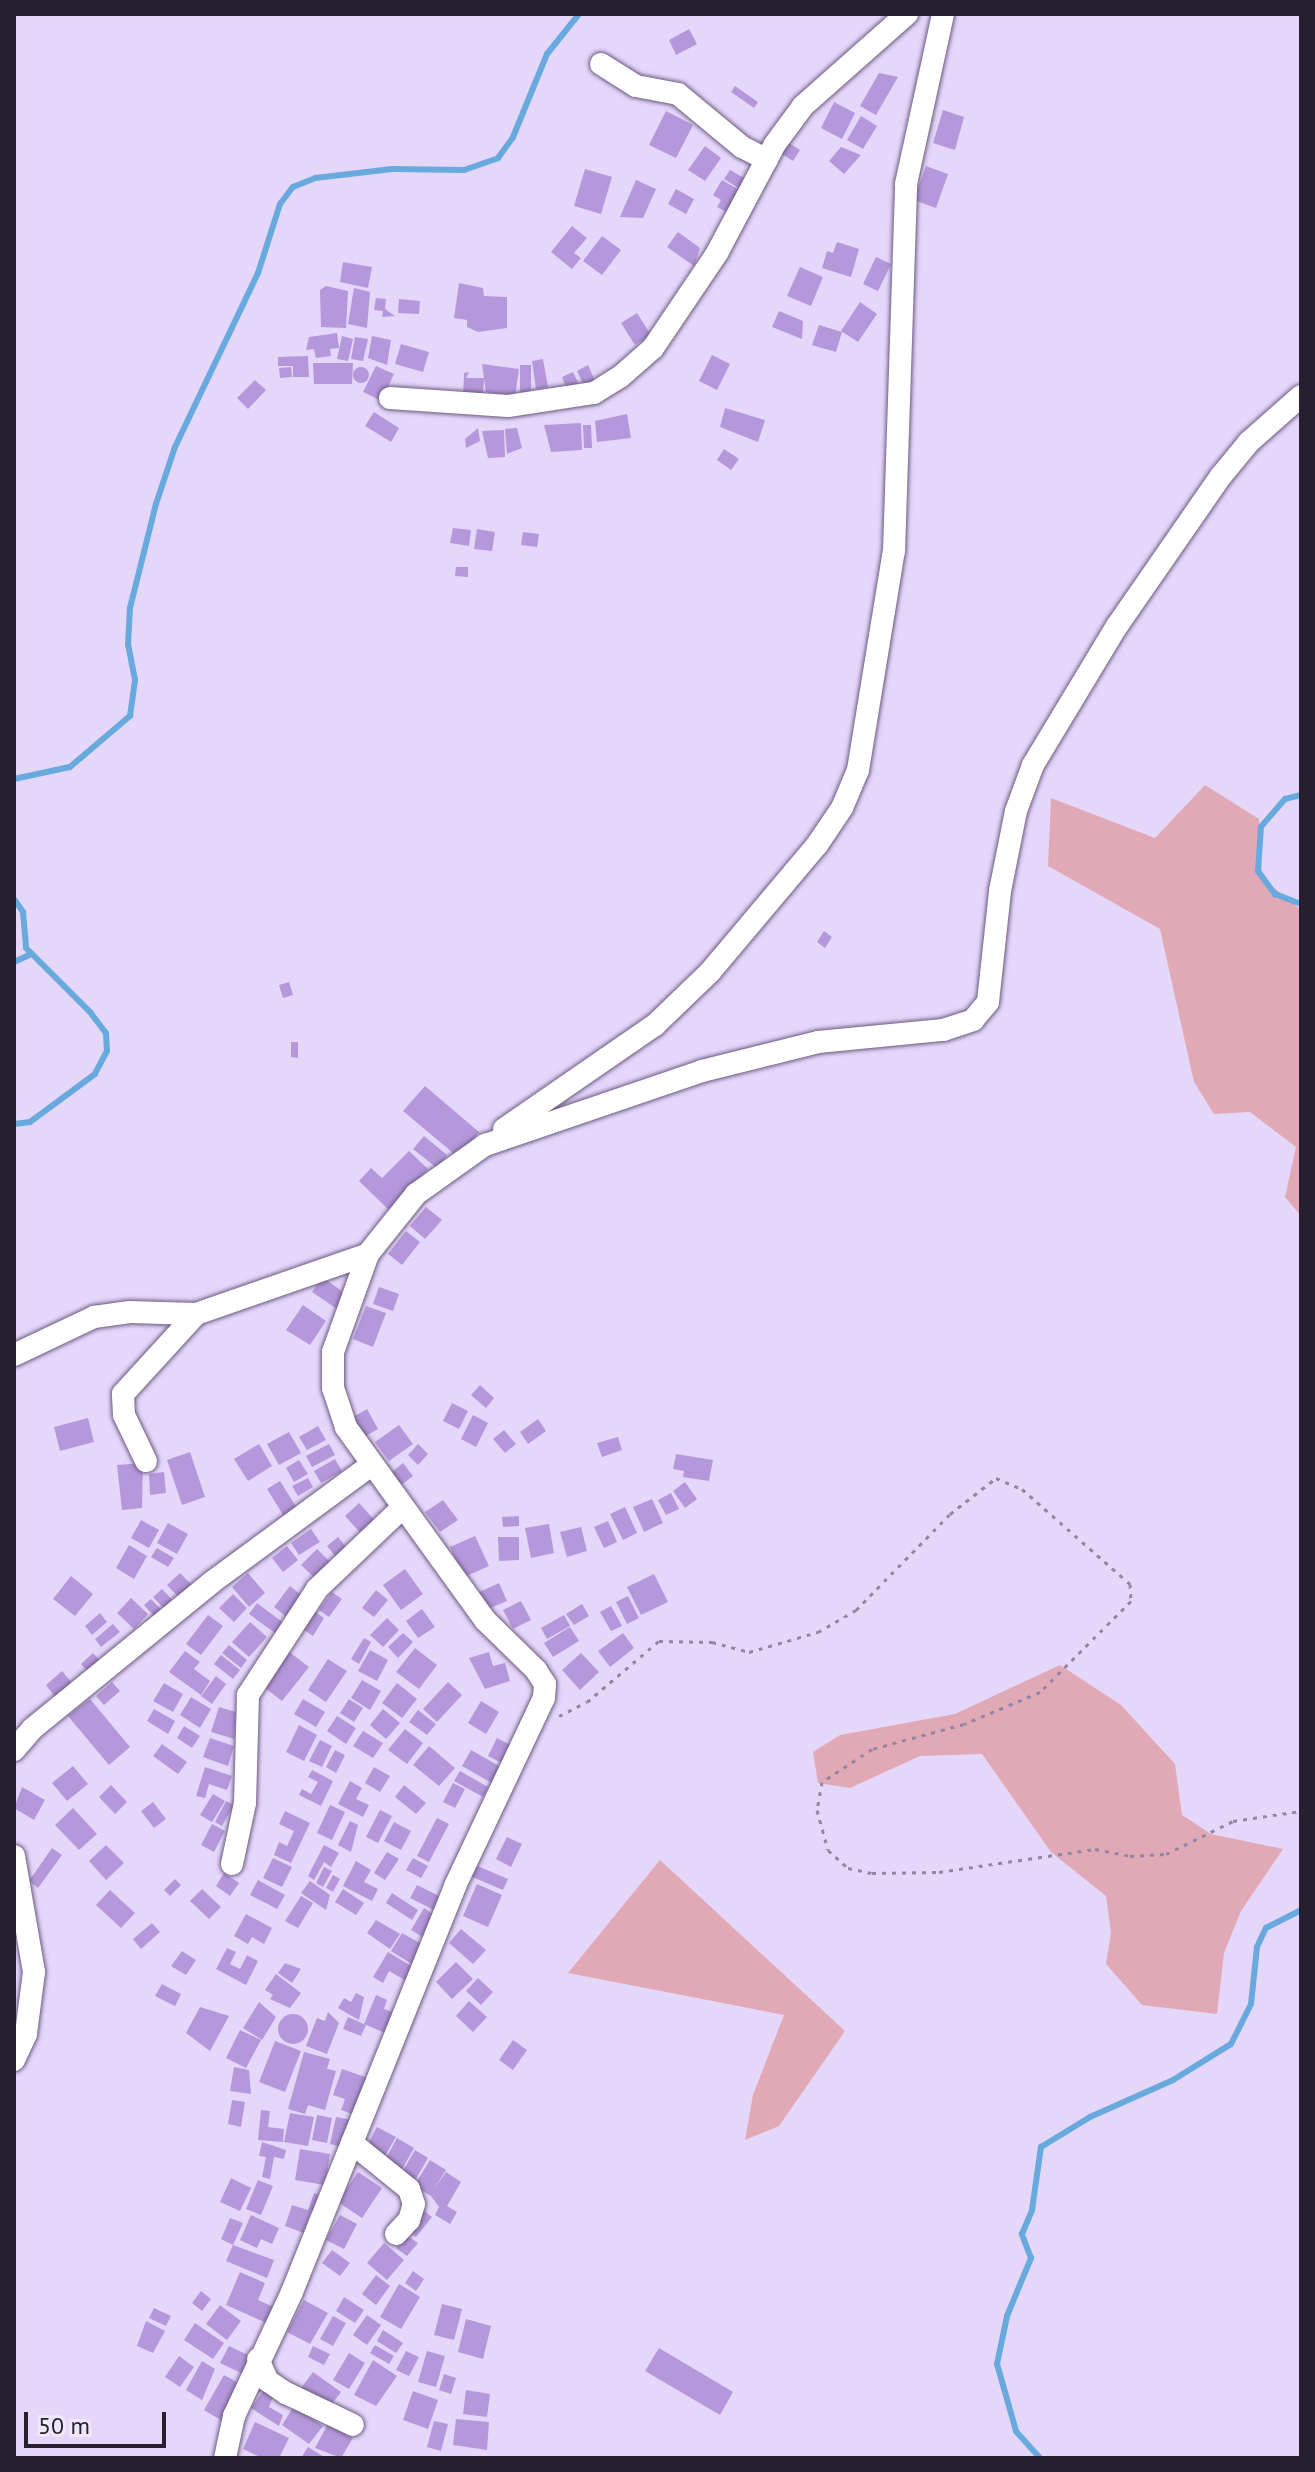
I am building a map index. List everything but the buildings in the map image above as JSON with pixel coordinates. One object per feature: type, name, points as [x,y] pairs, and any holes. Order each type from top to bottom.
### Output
[{"type":"street","points":[[390,398],[508,406],[594,393],[620,377],[653,348],[717,253],[767,160],[803,106],[907,14]]},
{"type":"street","points":[[225,2458],[234,2416],[258,2359],[292,2292],[455,1886],[544,1698],[540,1677],[485,1620],[370,1466],[346,1427],[333,1376],[342,1317],[368,1254],[416,1194],[655,1025],[750,930],[842,808],[858,770],[894,551],[901,444],[900,248],[906,184],[943,14]]},
{"type":"street","points":[[601,64],[636,86],[678,94],[742,147],[767,160]]},
{"type":"street","points":[[485,1145],[702,1071],[818,1042],[943,1030],[973,1020],[988,1002],[1000,891],[1016,811],[1033,765],[1117,626],[1221,476],[1249,442],[1301,396]]},
{"type":"street","points":[[14,1355],[94,1317],[130,1312],[196,1314],[368,1254]]},
{"type":"street","points":[[146,1461],[124,1415],[123,1394],[196,1314]]},
{"type":"street","points":[[14,1750],[32,1729],[212,1582],[370,1466]]},
{"type":"street","points":[[232,1864],[245,1803],[248,1695],[317,1589],[402,1508]]},
{"type":"street","points":[[14,1856],[34,1972],[26,2034],[14,2060]]},
{"type":"street","points":[[352,2143],[409,2189],[414,2204],[409,2220],[396,2234]]},
{"type":"street","points":[[258,2359],[268,2381],[353,2425]]},
{"type":"path","points":[[535,1714],[543,1722],[587,1702],[659,1641],[712,1642],[749,1652],[818,1632],[856,1610],[930,1533],[996,1478],[1022,1489],[1130,1584],[1131,1601],[1040,1692],[964,1724],[872,1749],[822,1782],[817,1810],[828,1850],[848,1868],[872,1873],[939,1872],[1095,1849],[1130,1856],[1166,1854],[1233,1821],[1301,1811]]},
{"type":"shaded area","points":[[1205,785],[1259,819],[1262,878],[1301,910],[1301,1216],[1285,1197],[1296,1147],[1250,1112],[1214,1114],[1194,1082],[1160,929],[1048,866],[1051,798],[1155,838]]},
{"type":"shaded area","points":[[1060,1665],[1121,1705],[1175,1764],[1182,1815],[1211,1834],[1283,1849],[1241,1911],[1224,1953],[1217,2014],[1142,2005],[1106,1964],[1111,1933],[1106,1896],[1051,1852],[982,1754],[920,1756],[850,1788],[818,1783],[813,1752],[840,1735],[955,1714]]},
{"type":"shaded area","points":[[660,1860],[845,2031],[779,2126],[745,2140],[753,2095],[784,2015],[568,1973]]},
{"type":"waterway","points":[[14,779],[70,767],[130,716],[135,680],[128,645],[130,608],[156,504],[175,447],[258,273],[280,204],[293,187],[315,178],[392,169],[464,170],[498,158],[513,137],[547,54],[579,14]]},
{"type":"waterway","points":[[1301,795],[1285,799],[1261,827],[1258,871],[1275,894],[1301,904]]},
{"type":"waterway","points":[[14,899],[23,912],[26,948],[90,1012],[106,1033],[107,1051],[95,1074],[30,1122],[14,1124]]},
{"type":"waterway","points":[[14,962],[31,954]]},
{"type":"waterway","points":[[1040,2458],[1016,2431],[997,2364],[1007,2316],[1031,2258],[1022,2234],[1032,2210],[1041,2147],[1090,2117],[1173,2080],[1231,2044],[1251,2004],[1257,1947],[1266,1928],[1301,1910]]}]
